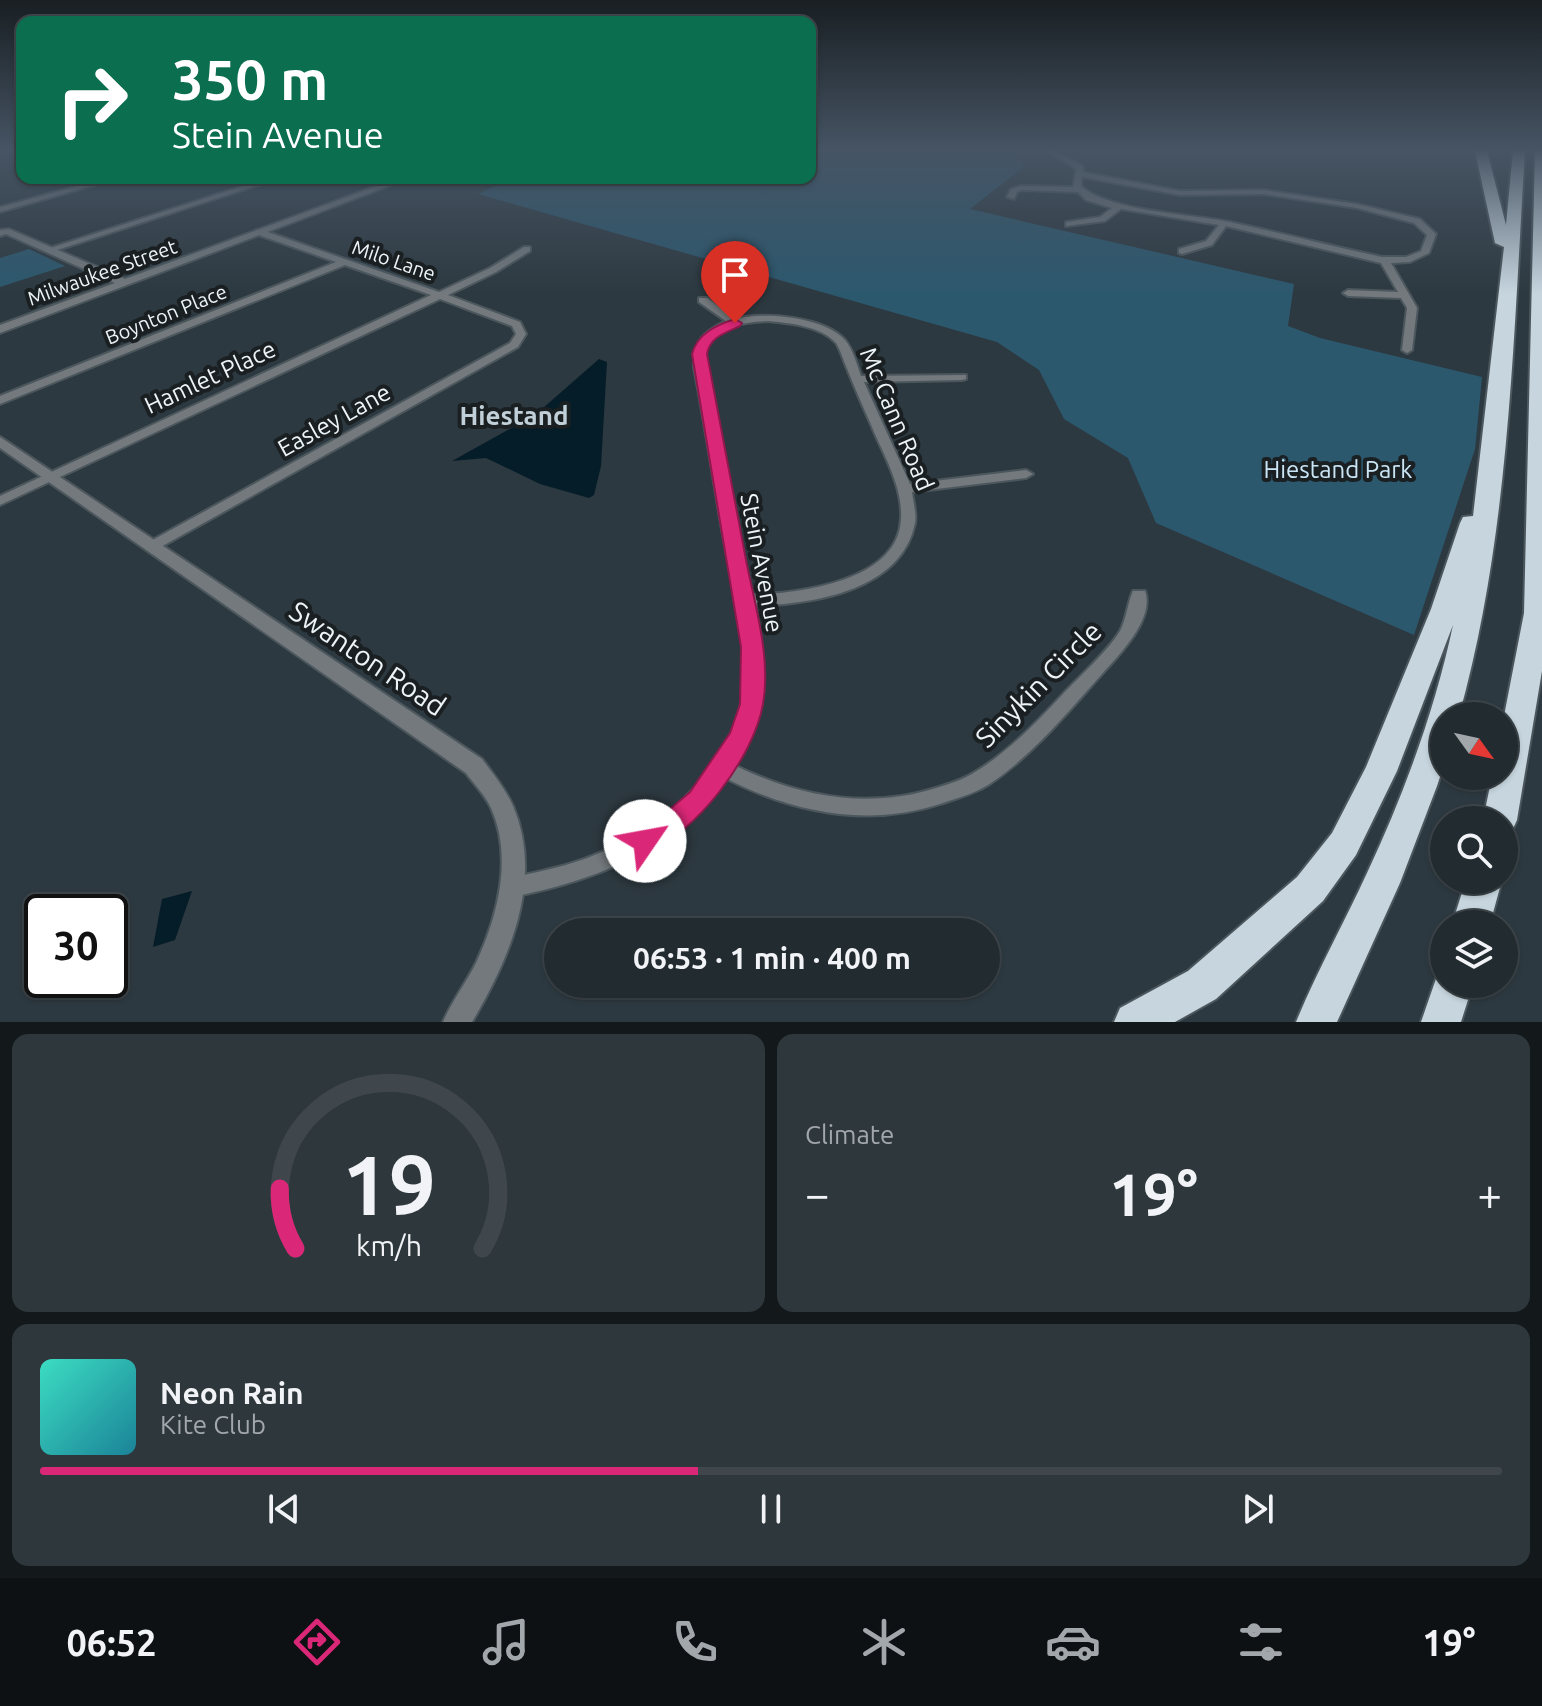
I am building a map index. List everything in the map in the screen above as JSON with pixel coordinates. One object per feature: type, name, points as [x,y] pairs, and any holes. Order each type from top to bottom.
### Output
[{"type":"highway","points":[[1495,199],[1510,288]]},
{"type":"highway","points":[[1316,1022],[1371,906],[1407,819],[1463,641],[1495,452],[1516,199]]},
{"type":"highway","points":[[1503,806],[1538,613],[1542,488],[1541,199]]},
{"type":"highway","points":[[1134,1022],[1202,985],[1310,889],[1344,844],[1381,771],[1445,609],[1495,452]]},
{"type":"highway","points":[[1441,1022],[1449,998]]},
{"type":"street","points":[[0,210],[39,199]]},
{"type":"street","points":[[190,202],[199,199]]},
{"type":"street","points":[[44,248],[202,199]]},
{"type":"street","name":"Milwaukee Street","points":[[0,326],[350,199]]},
{"type":"street","points":[[1091,199],[1118,207],[1224,224],[1385,261],[1404,260],[1428,250],[1432,234],[1423,224],[1398,215],[1301,199]]},
{"type":"street","points":[[1069,224],[1102,219],[1118,207]]},
{"type":"street","points":[[1182,251],[1209,243],[1224,224]]},
{"type":"street","points":[[2,231],[122,282]]},
{"type":"street","name":"Milo Lane","points":[[259,232],[516,324]]},
{"type":"street","name":"Hamlet Place","points":[[0,501],[505,264],[527,249]]},
{"type":"street","points":[[1385,261],[1413,313],[1407,350]]},
{"type":"street","name":"Boynton Place","points":[[0,400],[345,262]]},
{"type":"street","points":[[1348,293],[1405,295]]},
{"type":"street","points":[[703,300],[735,323]]},
{"type":"street","name":"Mc Cann Road","points":[[735,323],[782,319],[828,331],[841,342],[911,509],[908,532],[899,549],[881,566],[857,581],[821,595],[743,601]]},
{"type":"street","name":"Stein Avenue","points":[[512,887],[585,871],[665,830],[699,800],[740,736],[752,704],[752,647],[699,354],[702,344],[713,334],[735,323]]},
{"type":"street","name":"Easley Lane","points":[[154,545],[514,345],[521,334],[516,324]]},
{"type":"street","points":[[859,379],[939,374],[962,377]]},
{"type":"street","name":"Swanton Road","points":[[0,441],[474,766],[503,808],[514,861],[510,905],[486,976],[457,1022]]},
{"type":"street","points":[[905,489],[1026,474]]},
{"type":"street","name":"Sinykin Circle","points":[[722,768],[756,787],[820,805],[875,808],[931,800],[981,779],[1010,757],[1123,640],[1135,618],[1139,595]]},
{"type":"green space","name":"Hiestand Park","points":[[494,199],[983,199],[970,209],[1294,284],[1288,326],[1320,338],[1482,377],[1475,449],[1414,635],[1156,523],[1128,458],[1064,419],[1039,370],[997,342]]},
{"type":"green space","points":[[29,249],[65,266],[0,287],[0,258]]},
{"type":"shaded area","points":[[599,359],[607,362],[601,466],[594,495],[589,498],[540,484],[486,458],[452,461],[535,415]]},
{"type":"shaded area","points":[[192,891],[175,940],[153,947],[162,899]]},
{"type":"district","name":"Hiestand","points":[[514,415]]},
{"type":"route","points":[[645,841],[665,830],[699,800],[740,736],[752,704],[752,647],[699,354],[700,346],[713,334],[735,323]]}]
